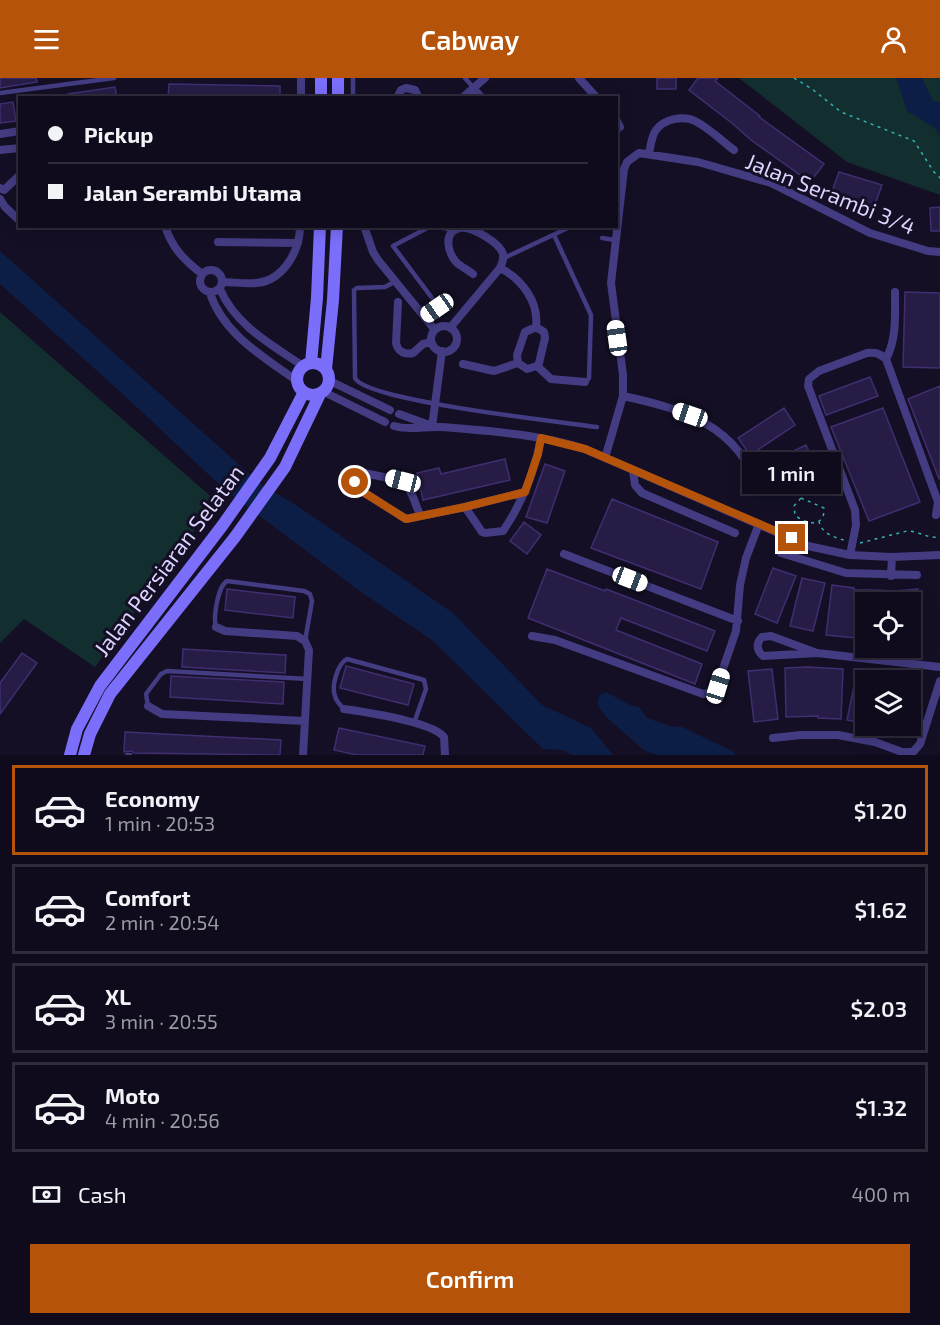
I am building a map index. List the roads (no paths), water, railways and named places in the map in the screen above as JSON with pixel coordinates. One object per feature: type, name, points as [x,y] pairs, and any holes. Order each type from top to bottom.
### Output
[{"type":"street","points":[[301,78],[301,96]]},
{"type":"street","points":[[321,78],[321,96]]},
{"type":"street","points":[[338,78],[338,96]]},
{"type":"street","points":[[464,96],[485,78]]},
{"type":"street","points":[[579,78],[595,96]]},
{"type":"street","points":[[400,79],[404,88]]},
{"type":"street","points":[[398,96],[400,90],[404,88],[415,90],[419,96]]},
{"type":"street","points":[[473,88],[480,96]]},
{"type":"street","name":"Jalan Serambi 3/4","points":[[734,150],[696,121],[678,118],[661,125],[656,131],[649,153],[698,162],[771,183],[870,233],[939,252]]},
{"type":"street","points":[[0,134],[18,131]]},
{"type":"street","points":[[0,150],[18,148]]},
{"type":"street","points":[[618,220],[627,162],[639,153],[649,153]]},
{"type":"street","points":[[18,177],[1,194],[4,207],[18,219]]},
{"type":"street","points":[[166,228],[175,249],[182,258],[202,274]]},
{"type":"street","points":[[210,293],[221,285],[258,283],[279,273],[293,255],[298,243],[300,228]]},
{"type":"street","name":"Jalan Persiaran Selatan","points":[[70,755],[77,729],[100,686],[222,526],[270,458],[300,386],[298,373],[307,365],[317,298],[320,228]]},
{"type":"street","name":"Jalan Persiaran Selatan","points":[[84,755],[90,734],[110,694],[235,537],[285,467],[325,384],[337,228]]},
{"type":"street","points":[[365,228],[373,252],[435,330]]},
{"type":"street","points":[[450,328],[500,268],[504,258],[503,253],[494,242],[466,228],[454,230],[448,242],[454,258],[473,274]]},
{"type":"street","points":[[605,458],[623,396],[611,283],[617,228]]},
{"type":"street","points":[[218,242],[298,243]]},
{"type":"street","points":[[500,268],[510,274],[531,297],[537,315],[536,327]]},
{"type":"street","points":[[325,384],[312,395],[250,347],[218,314],[210,293],[201,288],[199,281],[202,274],[208,270],[220,275],[227,306],[260,337],[307,365],[320,364],[325,384],[386,422]]},
{"type":"street","points":[[886,359],[892,348],[895,292]]},
{"type":"street","points":[[398,302],[396,343],[398,349],[405,354],[413,354],[423,344],[431,342]]},
{"type":"street","points":[[442,326],[450,328],[456,334],[456,342],[451,349],[442,351],[436,349],[431,342],[435,330],[442,326]]},
{"type":"street","points":[[541,328],[545,336],[539,363],[527,369],[518,363],[517,356],[523,336],[527,330],[541,328]]},
{"type":"street","points":[[432,426],[442,351]]},
{"type":"street","points":[[850,555],[856,525],[855,510],[809,393],[809,379],[819,371],[874,352],[886,359],[938,502],[936,514]]},
{"type":"street","points":[[463,364],[494,371],[518,363]]},
{"type":"street","points":[[537,366],[551,379],[585,382]]},
{"type":"street","points":[[325,384],[390,410]]},
{"type":"street","points":[[623,396],[653,402],[681,412],[719,431],[747,462],[759,490]]},
{"type":"street","points":[[399,414],[432,426],[500,431],[562,442],[605,458],[808,546],[850,555],[892,557],[940,555]]},
{"type":"street","points":[[394,426],[414,430],[432,426]]},
{"type":"street","points":[[465,507],[482,532],[499,532],[505,527],[525,492],[541,438]]},
{"type":"street","points":[[633,470],[635,485],[642,493],[735,533]]},
{"type":"street","points":[[420,515],[412,493],[403,481],[364,473],[357,478],[355,482],[360,490],[406,519],[525,492]]},
{"type":"street","points":[[704,519],[709,503]]},
{"type":"street","points":[[532,636],[555,640],[695,692],[709,694],[716,692],[738,621],[740,585],[746,558],[759,524]]},
{"type":"street","points":[[804,561],[808,546]]},
{"type":"street","points":[[781,553],[846,573],[917,575]]},
{"type":"street","points":[[564,554],[738,621]]},
{"type":"street","points":[[891,576],[892,557]]},
{"type":"street","points":[[216,627],[225,631],[297,636],[305,641],[309,650],[303,755]]},
{"type":"street","points":[[817,652],[771,636],[762,637],[758,644],[758,649],[763,656],[817,652],[940,667]]},
{"type":"street","points":[[773,738],[838,735],[875,742],[902,752],[913,752],[920,744],[940,681]]},
{"type":"street","points":[[148,706],[162,714],[305,721]]},
{"type":"street","points":[[344,709],[434,729],[444,737],[445,755]]},
{"type":"lane","points":[[0,93],[114,78]]},
{"type":"lane","points":[[353,78],[353,96]]},
{"type":"lane","points":[[465,78],[473,88]]},
{"type":"lane","points":[[425,316],[438,306],[393,246],[428,228]]},
{"type":"lane","points":[[443,228],[454,230]]},
{"type":"lane","points":[[504,258],[568,228]]},
{"type":"lane","points":[[554,235],[591,315],[589,378],[585,382]]},
{"type":"lane","points":[[602,238],[615,240]]},
{"type":"lane","points":[[396,281],[385,287],[354,290],[355,380],[368,388],[435,405],[597,427]]},
{"type":"lane","points":[[216,627],[220,587],[227,581],[304,591],[310,594],[312,601],[305,641]]},
{"type":"lane","points":[[344,709],[335,697],[334,691],[340,664],[347,658],[424,681],[426,689],[414,723]]},
{"type":"lane","points":[[148,706],[146,694],[161,674],[167,671],[308,679]]},
{"type":"water","points":[[896,78],[922,78],[933,101],[940,102],[940,136],[935,128],[907,111]]},
{"type":"water","points":[[0,251],[263,486],[293,503],[453,613],[542,705],[591,728],[613,755],[572,755],[563,750],[543,749],[432,640],[361,592],[225,490],[125,396],[0,284]]},
{"type":"water","points":[[606,692],[632,706],[639,707],[647,718],[673,727],[680,726],[736,755],[658,755],[645,751],[606,717],[597,704],[600,695]]}]
